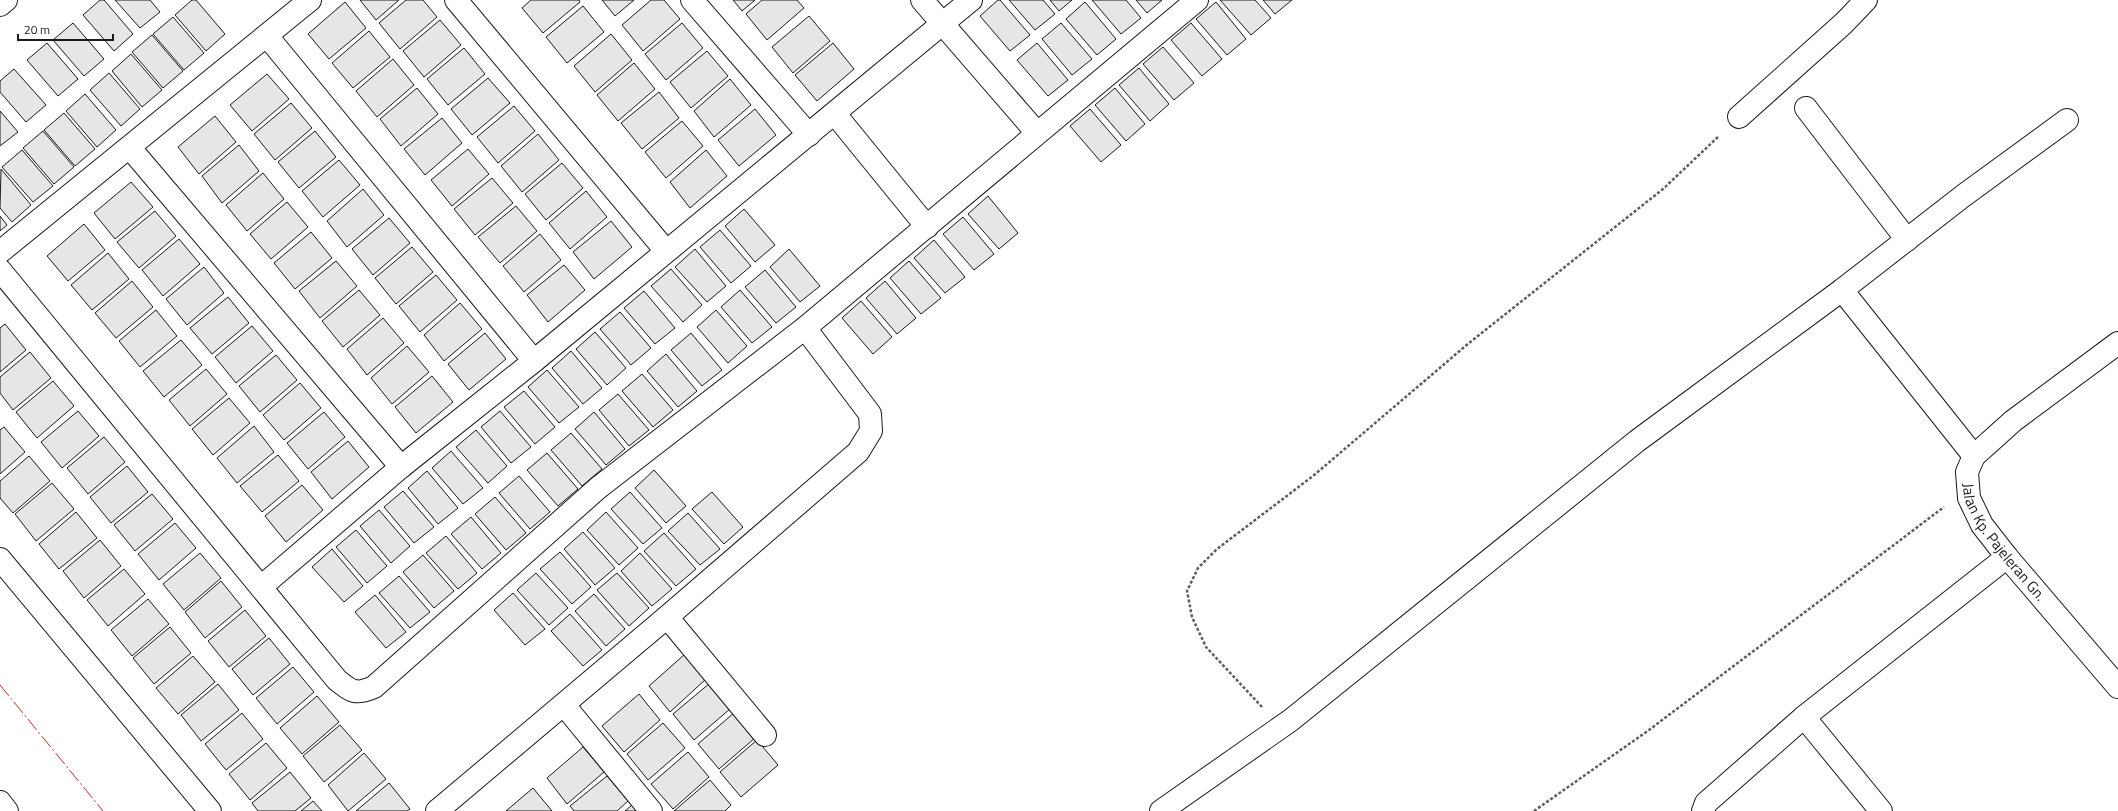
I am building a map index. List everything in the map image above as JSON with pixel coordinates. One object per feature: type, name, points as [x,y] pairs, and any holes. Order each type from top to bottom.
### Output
[{"type":"street","points":[[0,5],[6,0]]},
{"type":"street","points":[[0,252],[130,148],[310,0]]},
{"type":"street","points":[[456,0],[666,251]]},
{"type":"street","points":[[692,0],[809,135]]},
{"type":"street","points":[[922,0],[941,24],[1038,133]]},
{"type":"street","points":[[261,587],[401,468],[835,114],[971,0]]},
{"type":"street","points":[[0,270],[337,680],[354,692],[362,692],[374,687],[598,488],[805,328],[1197,0]]},
{"type":"street","points":[[1739,116],[1844,23],[1866,0]]},
{"type":"street","points":[[267,36],[534,361]]},
{"type":"street","points":[[1806,108],[1907,240]]},
{"type":"street","points":[[835,114],[927,227]]},
{"type":"street","points":[[1161,811],[1280,727],[1637,441],[1842,290],[2067,120]]},
{"type":"street","points":[[130,148],[401,468]]},
{"type":"street","points":[[1842,290],[1974,456]]},
{"type":"street","points":[[438,811],[667,617],[858,452],[871,431],[870,414],[805,328]]},
{"type":"street","name":"Jalan Kp. Pajeleran Gn.","points":[[2118,343],[2013,421],[1974,456],[1967,472],[1969,498],[1982,525],[2007,557],[2118,687]]},
{"type":"street","points":[[1703,811],[1706,803],[1804,717],[2007,557]]},
{"type":"street","points":[[0,559],[210,811]]},
{"type":"street","points":[[667,617],[765,735]]},
{"type":"street","points":[[564,705],[651,811]]},
{"type":"street","points":[[1804,717],[1881,811]]},
{"type":"street","points":[[0,802],[7,811]]},
{"type":"path","points":[[1280,727],[1206,647],[1192,617],[1187,591],[1198,568],[1216,549],[1313,476],[1469,343],[1664,189],[1739,116]]},
{"type":"path","points":[[1534,811],[1649,730],[1932,515],[1947,506],[1969,498]]},
{"type":"building","points":[[100,0],[104,0],[133,34],[114,51],[83,15]]},
{"type":"building","points":[[115,0],[150,0],[160,12],[140,28]]},
{"type":"building","points":[[192,0],[196,0],[225,34],[206,51],[175,15]]},
{"type":"building","points":[[360,0],[399,0],[376,20]]},
{"type":"building","points":[[406,0],[423,0],[437,17],[400,49],[379,23]]},
{"type":"building","points":[[531,0],[579,0],[580,2],[543,33],[522,8]]},
{"type":"building","points":[[602,0],[634,0],[615,16]]},
{"type":"building","points":[[651,0],[664,0],[680,19],[643,51],[622,25]]},
{"type":"building","points":[[733,0],[755,0],[742,11]]},
{"type":"building","points":[[762,0],[797,0],[804,8],[767,40],[746,14]]},
{"type":"building","points":[[998,0],[1000,0],[1030,35],[1010,51],[980,16]]},
{"type":"building","points":[[1009,0],[1043,0],[1055,14],[1035,30]]},
{"type":"building","points":[[1050,0],[1072,0],[1059,11]]},
{"type":"building","points":[[1092,0],[1126,0],[1141,18],[1121,34]]},
{"type":"building","points":[[1136,0],[1162,0],[1147,13]]},
{"type":"building","points":[[1220,0],[1255,0],[1271,18],[1251,35]]},
{"type":"building","points":[[1263,0],[1292,0],[1275,14]]},
{"type":"building","points":[[345,2],[366,28],[329,59],[308,34]]},
{"type":"building","points":[[1085,2],[1116,39],[1097,55],[1066,19]]},
{"type":"building","points":[[1216,2],[1246,39],[1227,55],[1196,19]]},
{"type":"building","points":[[583,6],[604,32],[567,63],[546,37]]},
{"type":"building","points":[[809,16],[830,41],[793,73],[772,47]]},
{"type":"building","points":[[173,17],[204,53],[184,70],[153,34]]},
{"type":"building","points":[[440,20],[461,45],[424,77],[403,51]]},
{"type":"building","points":[[73,23],[104,59],[84,76],[53,40]]},
{"type":"building","points":[[682,23],[703,48],[666,80],[645,54]]},
{"type":"building","points":[[1061,23],[1092,59],[1072,75],[1042,39]]},
{"type":"building","points":[[1191,23],[1222,59],[1202,76],[1171,40]]},
{"type":"building","points":[[369,31],[390,57],[353,88],[332,63]]},
{"type":"building","points":[[611,34],[632,60],[595,92],[574,66]]},
{"type":"building","points":[[152,35],[183,71],[163,88],[132,52]]},
{"type":"building","points":[[47,43],[78,79],[58,96],[27,60]]},
{"type":"building","points":[[833,43],[854,69],[817,101],[795,75]]},
{"type":"building","points":[[1037,43],[1068,80],[1048,96],[1017,60]]},
{"type":"building","points":[[1163,47],[1194,83],[1174,100],[1143,64]]},
{"type":"building","points":[[464,48],[485,74],[448,105],[427,79]]},
{"type":"building","points":[[707,51],[728,76],[691,108],[670,82]]},
{"type":"building","points":[[131,54],[162,90],[142,107],[112,71]]},
{"type":"building","points":[[393,59],[414,85],[377,117],[356,91]]},
{"type":"building","points":[[634,63],[655,89],[618,121],[597,95]]},
{"type":"building","points":[[1139,68],[1169,104],[1150,121],[1119,85]]},
{"type":"building","points":[[14,69],[46,105],[26,122],[0,92],[0,81]]},
{"type":"building","points":[[109,73],[140,109],[121,126],[90,90]]},
{"type":"building","points":[[267,74],[289,99],[252,131],[230,105]]},
{"type":"building","points":[[488,78],[510,103],[472,135],[451,109]]},
{"type":"building","points":[[730,79],[751,105],[714,137],[694,111]]},
{"type":"building","points":[[417,88],[438,114],[401,146],[380,119]]},
{"type":"building","points":[[1115,88],[1145,124],[1126,141],[1095,105]]},
{"type":"building","points":[[659,92],[679,118],[642,149],[621,123]]},
{"type":"building","points":[[85,94],[116,130],[97,147],[66,111]]},
{"type":"building","points":[[291,103],[312,128],[275,160],[254,134]]},
{"type":"building","points":[[514,106],[535,131],[498,163],[477,137]]},
{"type":"building","points":[[755,109],[776,135],[739,166],[718,140]]},
{"type":"building","points":[[1090,109],[1121,145],[1101,162],[1070,126]]},
{"type":"building","points":[[0,111],[18,132],[0,146]]},
{"type":"building","points":[[64,113],[95,149],[75,166],[44,130]]},
{"type":"building","points":[[215,116],[236,142],[199,174],[178,147]]},
{"type":"building","points":[[442,118],[462,143],[425,175],[404,149]]},
{"type":"building","points":[[682,121],[703,146],[666,178],[645,152]]},
{"type":"building","points":[[43,131],[74,167],[54,184],[23,148]]},
{"type":"building","points":[[315,131],[336,157],[299,188],[278,162]]},
{"type":"building","points":[[538,134],[559,160],[522,192],[501,166]]},
{"type":"building","points":[[239,145],[259,171],[222,203],[202,176]]},
{"type":"building","points":[[468,149],[489,174],[452,206],[431,180]]},
{"type":"building","points":[[22,150],[53,186],[33,202],[2,167]]},
{"type":"building","points":[[706,150],[727,176],[690,208],[670,182]]},
{"type":"building","points":[[339,160],[360,185],[323,217],[302,191]]},
{"type":"building","points":[[562,163],[583,188],[546,220],[525,194]]},
{"type":"building","points":[[1,169],[31,205],[12,222],[0,208]]},
{"type":"building","points":[[263,173],[284,199],[247,231],[226,205]]},
{"type":"building","points":[[492,178],[513,203],[475,235],[454,209]]},
{"type":"building","points":[[131,182],[153,207],[115,239],[94,213]]},
{"type":"building","points":[[363,189],[384,215],[347,247],[327,221]]},
{"type":"building","points":[[586,191],[607,217],[570,249],[549,223]]},
{"type":"building","points":[[988,196],[1018,233],[999,249],[968,214]]},
{"type":"building","points":[[287,202],[308,227],[271,259],[250,234]]},
{"type":"building","points":[[516,206],[537,231],[500,263],[478,237]]},
{"type":"building","points":[[744,209],[775,245],[755,262],[725,226]]},
{"type":"building","points":[[155,211],[176,236],[139,268],[117,242]]},
{"type":"building","points":[[0,216],[7,225],[0,231]]},
{"type":"building","points":[[963,217],[994,254],[974,270],[943,234]]},
{"type":"building","points":[[389,218],[410,243],[373,275],[352,249]]},
{"type":"building","points":[[611,221],[632,247],[594,279],[573,252]]},
{"type":"building","points":[[84,224],[105,250],[68,281],[47,256]]},
{"type":"building","points":[[720,230],[751,266],[731,283],[700,247]]},
{"type":"building","points":[[311,232],[332,258],[295,289],[274,263]]},
{"type":"building","points":[[540,234],[561,260],[524,292],[503,266]]},
{"type":"building","points":[[179,239],[200,264],[163,296],[142,270]]},
{"type":"building","points":[[934,240],[965,277],[945,293],[914,258]]},
{"type":"building","points":[[412,247],[433,272],[396,304],[375,278]]},
{"type":"building","points":[[695,249],[726,286],[707,302],[675,267]]},
{"type":"building","points":[[789,249],[820,286],[800,302],[770,267]]},
{"type":"building","points":[[108,253],[129,279],[92,310],[71,285]]},
{"type":"building","points":[[336,261],[357,286],[320,318],[299,291]]},
{"type":"building","points":[[909,261],[941,298],[921,314],[890,278]]},
{"type":"building","points":[[564,265],[585,290],[548,322],[527,295]]},
{"type":"building","points":[[204,267],[224,293],[187,325],[166,299]]},
{"type":"building","points":[[671,269],[702,305],[683,322],[651,286]]},
{"type":"building","points":[[765,270],[796,307],[776,323],[745,287]]},
{"type":"building","points":[[436,275],[457,300],[420,332],[399,306]]},
{"type":"building","points":[[132,281],[153,307],[116,338],[95,313]]},
{"type":"building","points":[[885,281],[916,318],[897,334],[866,298]]},
{"type":"building","points":[[359,290],[380,315],[343,347],[322,321]]},
{"type":"building","points":[[740,290],[772,327],[752,343],[721,307]]},
{"type":"building","points":[[644,291],[675,328],[655,344],[624,308]]},
{"type":"building","points":[[228,297],[249,323],[212,354],[190,328]]},
{"type":"building","points":[[861,301],[892,337],[873,354],[842,318]]},
{"type":"building","points":[[460,303],[482,329],[444,361],[424,335]]},
{"type":"building","points":[[156,310],[177,336],[140,367],[119,341]]},
{"type":"building","points":[[716,310],[747,346],[728,363],[697,327]]},
{"type":"building","points":[[620,312],[651,348],[631,365],[600,329]]},
{"type":"building","points":[[383,318],[404,343],[367,375],[347,349]]},
{"type":"building","points":[[5,324],[26,350],[0,372],[0,328]]},
{"type":"building","points":[[252,326],[273,351],[236,383],[215,357]]},
{"type":"building","points":[[595,332],[626,368],[607,385],[576,349]]},
{"type":"building","points":[[485,333],[506,359],[469,390],[448,364]]},
{"type":"building","points":[[691,333],[722,370],[702,386],[671,350]]},
{"type":"building","points":[[181,340],[202,365],[164,397],[143,371]]},
{"type":"building","points":[[407,346],[429,372],[392,404],[371,378]]},
{"type":"building","points":[[571,351],[602,388],[583,404],[552,368]]},
{"type":"building","points":[[30,352],[51,378],[13,410],[0,393],[0,377]]},
{"type":"building","points":[[666,354],[697,391],[678,407],[647,371]]},
{"type":"building","points":[[276,355],[297,380],[260,412],[239,386]]},
{"type":"building","points":[[206,369],[227,394],[190,426],[169,400]]},
{"type":"building","points":[[547,370],[579,407],[559,423],[528,387]]},
{"type":"building","points":[[642,374],[673,410],[653,427],[622,391]]},
{"type":"building","points":[[432,376],[453,402],[416,433],[395,407]]},
{"type":"building","points":[[53,381],[74,406],[37,438],[16,412]]},
{"type":"building","points":[[300,383],[321,408],[284,440],[263,415]]},
{"type":"building","points":[[524,391],[555,427],[535,444],[504,407]]},
{"type":"building","points":[[618,394],[649,430],[629,446],[599,410]]},
{"type":"building","points":[[229,398],[250,423],[213,455],[192,429]]},
{"type":"building","points":[[78,411],[99,436],[62,468],[41,442]]},
{"type":"building","points":[[500,411],[531,447],[511,463],[481,427]]},
{"type":"building","points":[[324,412],[345,437],[308,469],[287,443]]},
{"type":"building","points":[[594,412],[625,449],[606,465],[575,429]]},
{"type":"building","points":[[254,426],[274,452],[237,483],[217,458]]},
{"type":"building","points":[[4,427],[25,452],[0,474],[0,430]]},
{"type":"building","points":[[476,430],[507,466],[488,483],[456,447]]},
{"type":"building","points":[[571,433],[602,469],[582,486],[551,450]]},
{"type":"building","points":[[104,437],[125,462],[88,494],[67,468]]},
{"type":"building","points":[[348,441],[369,467],[332,499],[311,472]]},
{"type":"building","points":[[451,451],[483,488],[463,504],[432,468]]},
{"type":"building","points":[[547,453],[578,489],[558,506],[527,470]]},
{"type":"building","points":[[278,455],[299,481],[262,512],[240,486]]},
{"type":"building","points":[[29,456],[50,481],[13,513],[0,498],[0,481]]},
{"type":"building","points":[[127,466],[148,492],[111,523],[90,497]]},
{"type":"building","points":[[654,470],[686,506],[666,523],[635,488]]},
{"type":"building","points":[[427,471],[458,508],[438,524],[408,488]]},
{"type":"building","points":[[519,476],[550,512],[530,529],[499,493]]},
{"type":"building","points":[[52,483],[74,509],[36,541],[15,514]]},
{"type":"building","points":[[302,485],[323,510],[286,542],[265,516]]},
{"type":"building","points":[[403,491],[434,527],[414,543],[384,507]]},
{"type":"building","points":[[630,492],[662,528],[643,544],[611,509]]},
{"type":"building","points":[[712,492],[743,527],[724,544],[692,509]]},
{"type":"building","points":[[152,494],[173,519],[135,551],[114,525]]},
{"type":"building","points":[[495,497],[526,533],[506,550],[475,514]]},
{"type":"building","points":[[379,510],[410,546],[391,563],[360,526]]},
{"type":"building","points":[[76,512],[97,538],[59,569],[39,544]]},
{"type":"building","points":[[606,512],[638,548],[619,565],[587,530]]},
{"type":"building","points":[[688,513],[720,549],[700,565],[668,531]]},
{"type":"building","points":[[471,517],[501,553],[482,569],[451,534]]},
{"type":"building","points":[[175,523],[196,548],[159,580],[138,554]]},
{"type":"building","points":[[356,530],[387,566],[367,583],[336,547]]},
{"type":"building","points":[[583,532],[615,568],[595,585],[564,549]]},
{"type":"building","points":[[664,533],[696,569],[676,586],[644,551]]},
{"type":"building","points":[[446,536],[477,573],[458,589],[426,553]]},
{"type":"building","points":[[100,540],[121,566],[84,598],[63,571]]},
{"type":"building","points":[[332,549],[363,586],[344,602],[312,567]]},
{"type":"building","points":[[560,552],[591,587],[572,604],[540,569]]},
{"type":"building","points":[[200,553],[221,578],[184,610],[163,584]]},
{"type":"building","points":[[640,553],[672,589],[652,606],[621,571]]},
{"type":"building","points":[[423,555],[454,591],[434,608],[403,572]]},
{"type":"building","points":[[124,569],[145,594],[108,626],[87,600]]},
{"type":"building","points":[[536,573],[568,608],[549,625],[517,590]]},
{"type":"building","points":[[617,573],[649,608],[629,626],[597,590]]},
{"type":"building","points":[[399,576],[430,612],[410,628],[379,593]]},
{"type":"building","points":[[221,581],[242,607],[205,638],[185,612]]},
{"type":"building","points":[[513,593],[545,629],[525,645],[494,610]]},
{"type":"building","points":[[594,594],[625,629],[606,646],[575,611]]},
{"type":"building","points":[[375,595],[406,632],[386,648],[355,612]]},
{"type":"building","points":[[148,599],[169,624],[132,656],[111,630]]},
{"type":"building","points":[[245,610],[266,636],[229,667],[208,641]]},
{"type":"building","points":[[570,614],[602,650],[583,666],[551,631]]},
{"type":"building","points":[[170,627],[191,653],[154,684],[133,658]]},
{"type":"building","points":[[269,638],[290,664],[253,695],[232,669]]},
{"type":"building","points":[[685,654],[706,679],[670,712],[649,686]]},
{"type":"building","points":[[193,656],[215,682],[178,714],[156,688]]},
{"type":"building","points":[[293,667],[314,692],[277,724],[256,698]]},
{"type":"building","points":[[710,683],[731,708],[694,740],[673,714]]},
{"type":"building","points":[[218,684],[239,710],[201,741],[181,715]]},
{"type":"building","points":[[639,694],[660,720],[624,752],[602,726]]},
{"type":"building","points":[[317,696],[339,722],[302,754],[280,728]]},
{"type":"building","points":[[735,712],[756,737],[719,769],[698,744]]},
{"type":"building","points":[[242,713],[263,739],[226,770],[205,744]]},
{"type":"building","points":[[663,723],[685,748],[648,780],[627,754]]},
{"type":"building","points":[[340,725],[362,750],[324,782],[303,756]]},
{"type":"building","points":[[757,740],[778,765],[741,797],[720,772]]},
{"type":"building","points":[[266,743],[287,768],[250,800],[229,774]]},
{"type":"building","points":[[583,747],[604,772],[567,804],[547,778]]},
{"type":"building","points":[[688,752],[709,777],[673,809],[651,784]]},
{"type":"building","points":[[364,753],[386,779],[348,811],[328,785]]},
{"type":"building","points":[[290,772],[311,798],[295,811],[258,811],[252,803]]},
{"type":"building","points":[[607,776],[628,801],[617,811],[574,811],[570,806]]},
{"type":"building","points":[[710,780],[731,805],[725,811],[674,811]]},
{"type":"building","points":[[389,783],[410,809],[407,811],[356,811]]},
{"type":"building","points":[[533,788],[552,811],[506,811]]},
{"type":"building","points":[[313,801],[322,811],[301,811]]},
{"type":"building","points":[[632,805],[637,811],[625,811]]},
{"type":"power","points":[[0,685],[103,811]]}]
